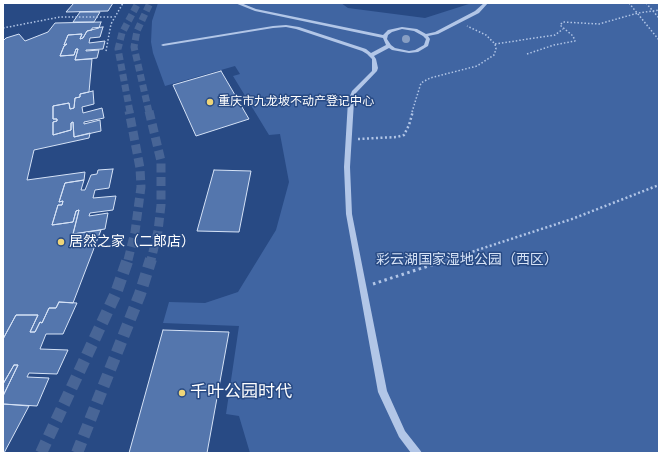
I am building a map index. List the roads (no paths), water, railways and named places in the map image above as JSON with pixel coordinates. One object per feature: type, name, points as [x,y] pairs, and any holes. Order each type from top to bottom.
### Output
[{"type":"lane","points":[[236,3],[255,10],[385,37]]},
{"type":"lane","points":[[425,35],[436,33],[458,22],[477,12],[486,3]]},
{"type":"lane","points":[[163,45],[286,26],[364,50],[371,54],[375,62],[375,68],[357,88],[352,96],[347,140],[347,188],[349,214],[383,392],[402,434],[417,453]]},
{"type":"lane","points":[[402,28],[415,30],[425,35],[428,39],[426,46],[416,51],[401,51],[389,46],[385,37],[390,31],[402,28]]},
{"type":"lane","points":[[371,54],[389,46]]},
{"type":"tunnel","points":[[130,112],[118,49],[122,33],[138,3]]},
{"type":"tunnel","points":[[149,112],[134,47],[137,31],[150,3]]},
{"type":"tunnel","points":[[128,260],[135,232],[141,187],[140,168],[129,111]]},
{"type":"tunnel","points":[[149,111],[161,161],[161,205],[158,231],[151,260]]},
{"type":"tunnel","points":[[41,453],[116,293],[128,259]]},
{"type":"tunnel","points":[[77,453],[140,294],[151,259]]},
{"type":"place","name":"重庆市九龙坡不动产登记中心","points":[[210,102]]},
{"type":"place","name":"居然之家（二郎店）","points":[[61,242]]},
{"type":"place","name":"千叶公园时代","points":[[182,393]]},
{"type":"park label","name":"彩云湖国家湿地公园（西区）","points":[[467,260]]}]
